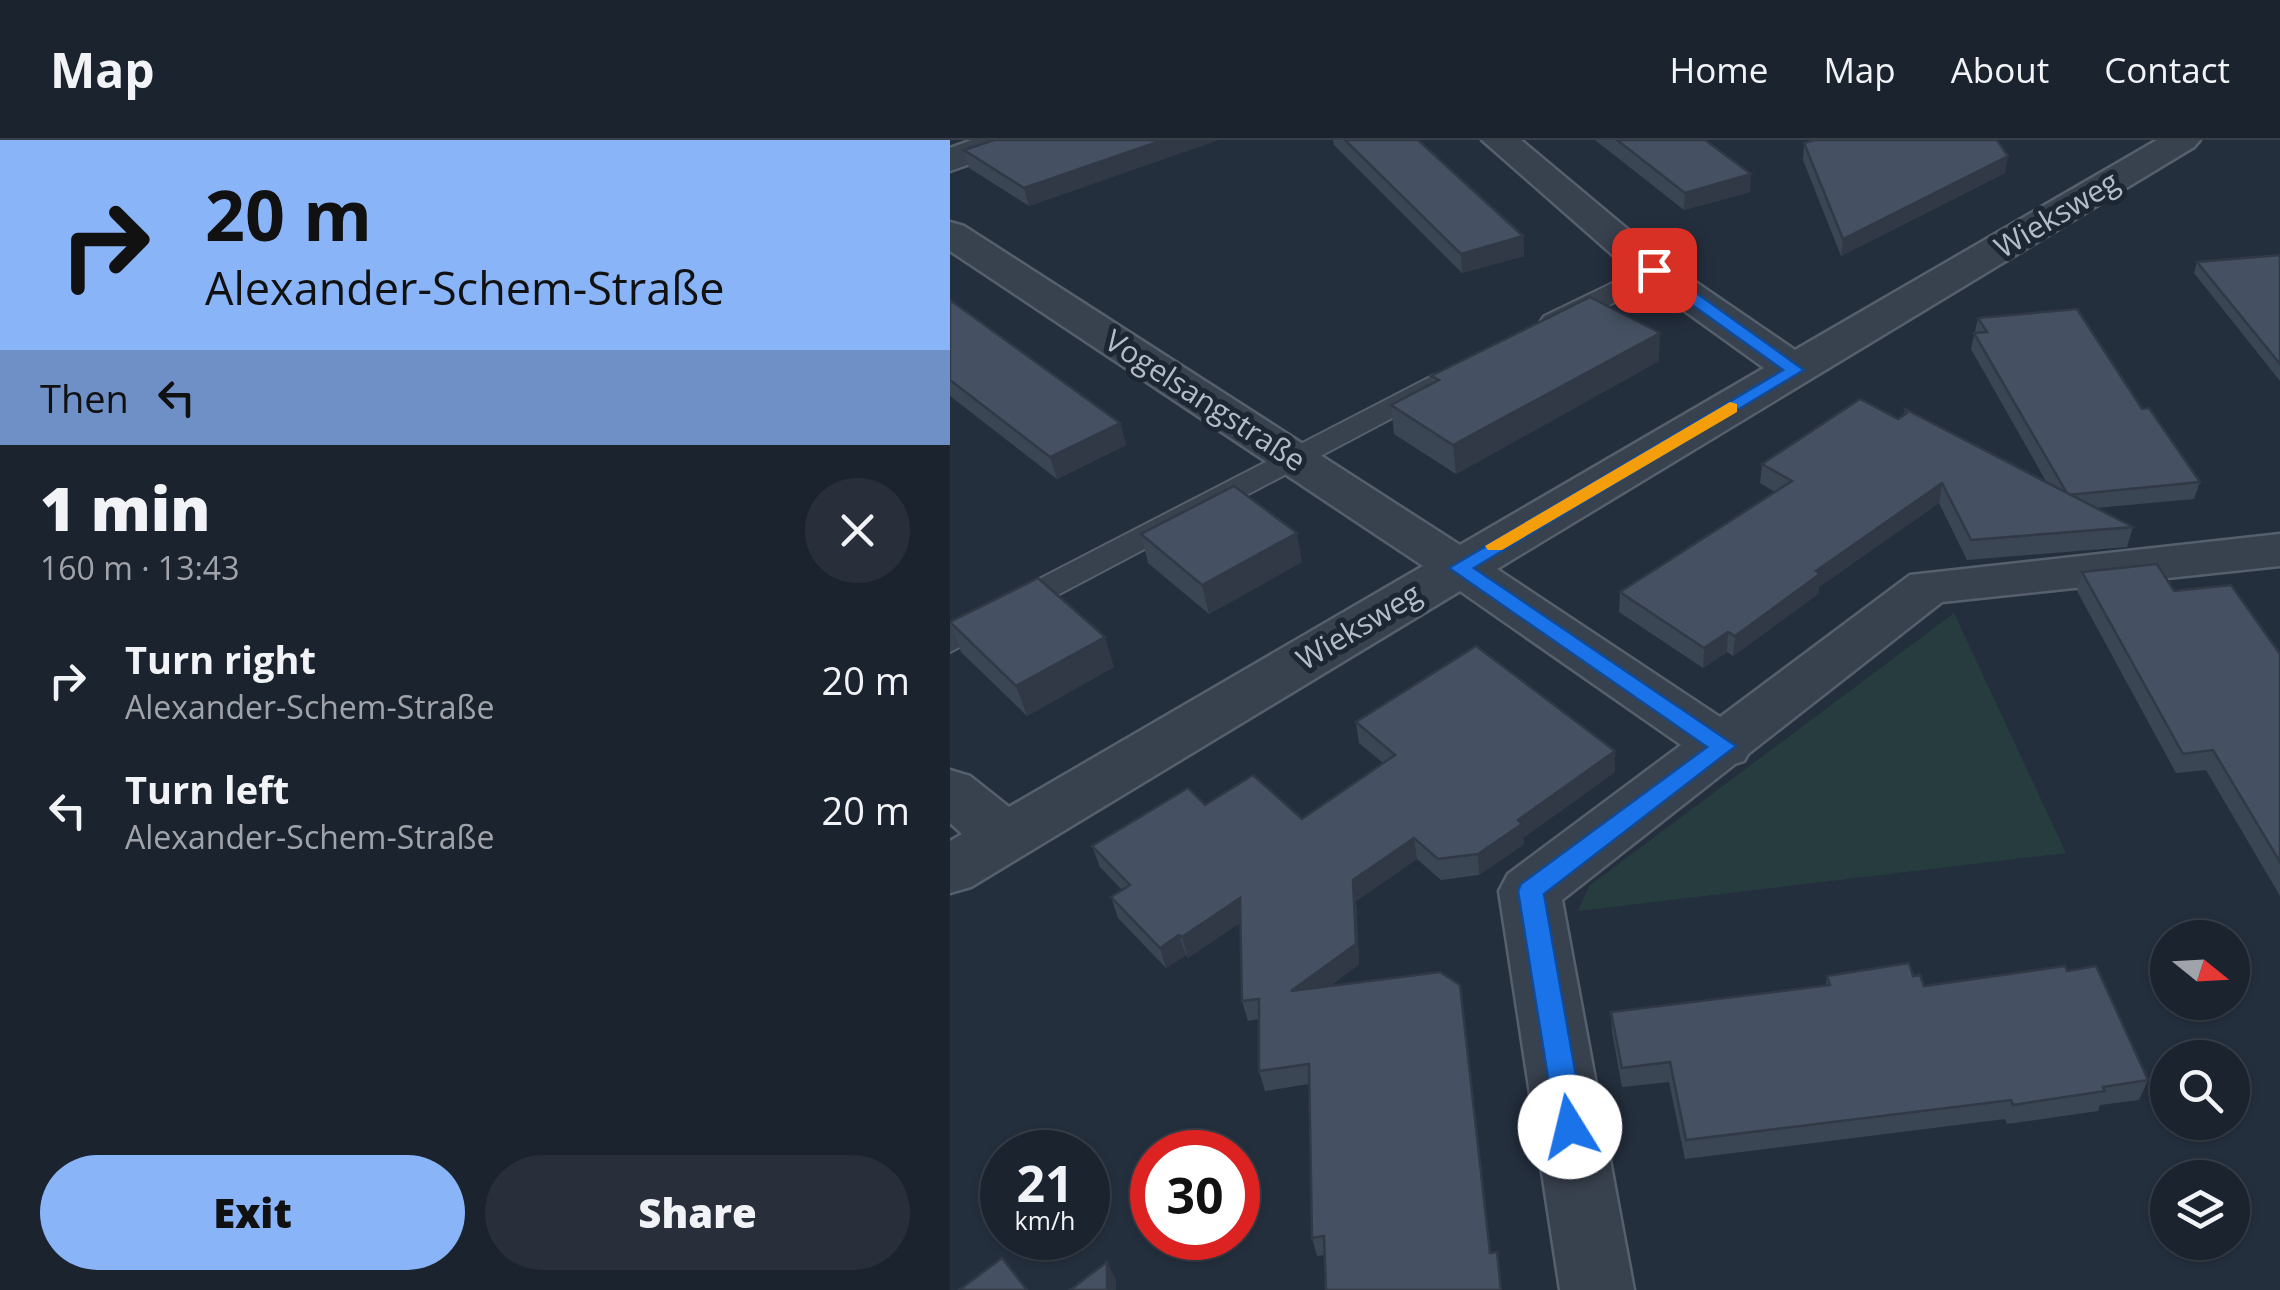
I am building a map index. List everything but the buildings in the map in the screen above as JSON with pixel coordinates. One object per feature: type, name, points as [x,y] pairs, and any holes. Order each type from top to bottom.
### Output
[{"type":"street","points":[[950,160],[1006,140]]},
{"type":"street","points":[[1500,140],[1654,270],[1795,370]]},
{"type":"street","name":"Wieksweg","points":[[950,870],[2182,140]]},
{"type":"street","name":"Vogelsangstraße","points":[[950,234],[1724,746]]},
{"type":"street","points":[[1596,1290],[1530,891],[1928,588],[2280,550]]},
{"type":"street","points":[[950,791],[1006,837]]},
{"type":"lane","points":[[1533,333],[1654,270]]},
{"type":"lane","points":[[950,640],[1464,368]]},
{"type":"green space","points":[[1954,613],[2066,853],[1578,911],[1589,886]]},
{"type":"slow traffic","points":[[1495,546],[1730,408]]},
{"type":"route","points":[[1570,1127],[1530,891],[1724,746],[1459,568],[1795,370],[1654,270]]}]
